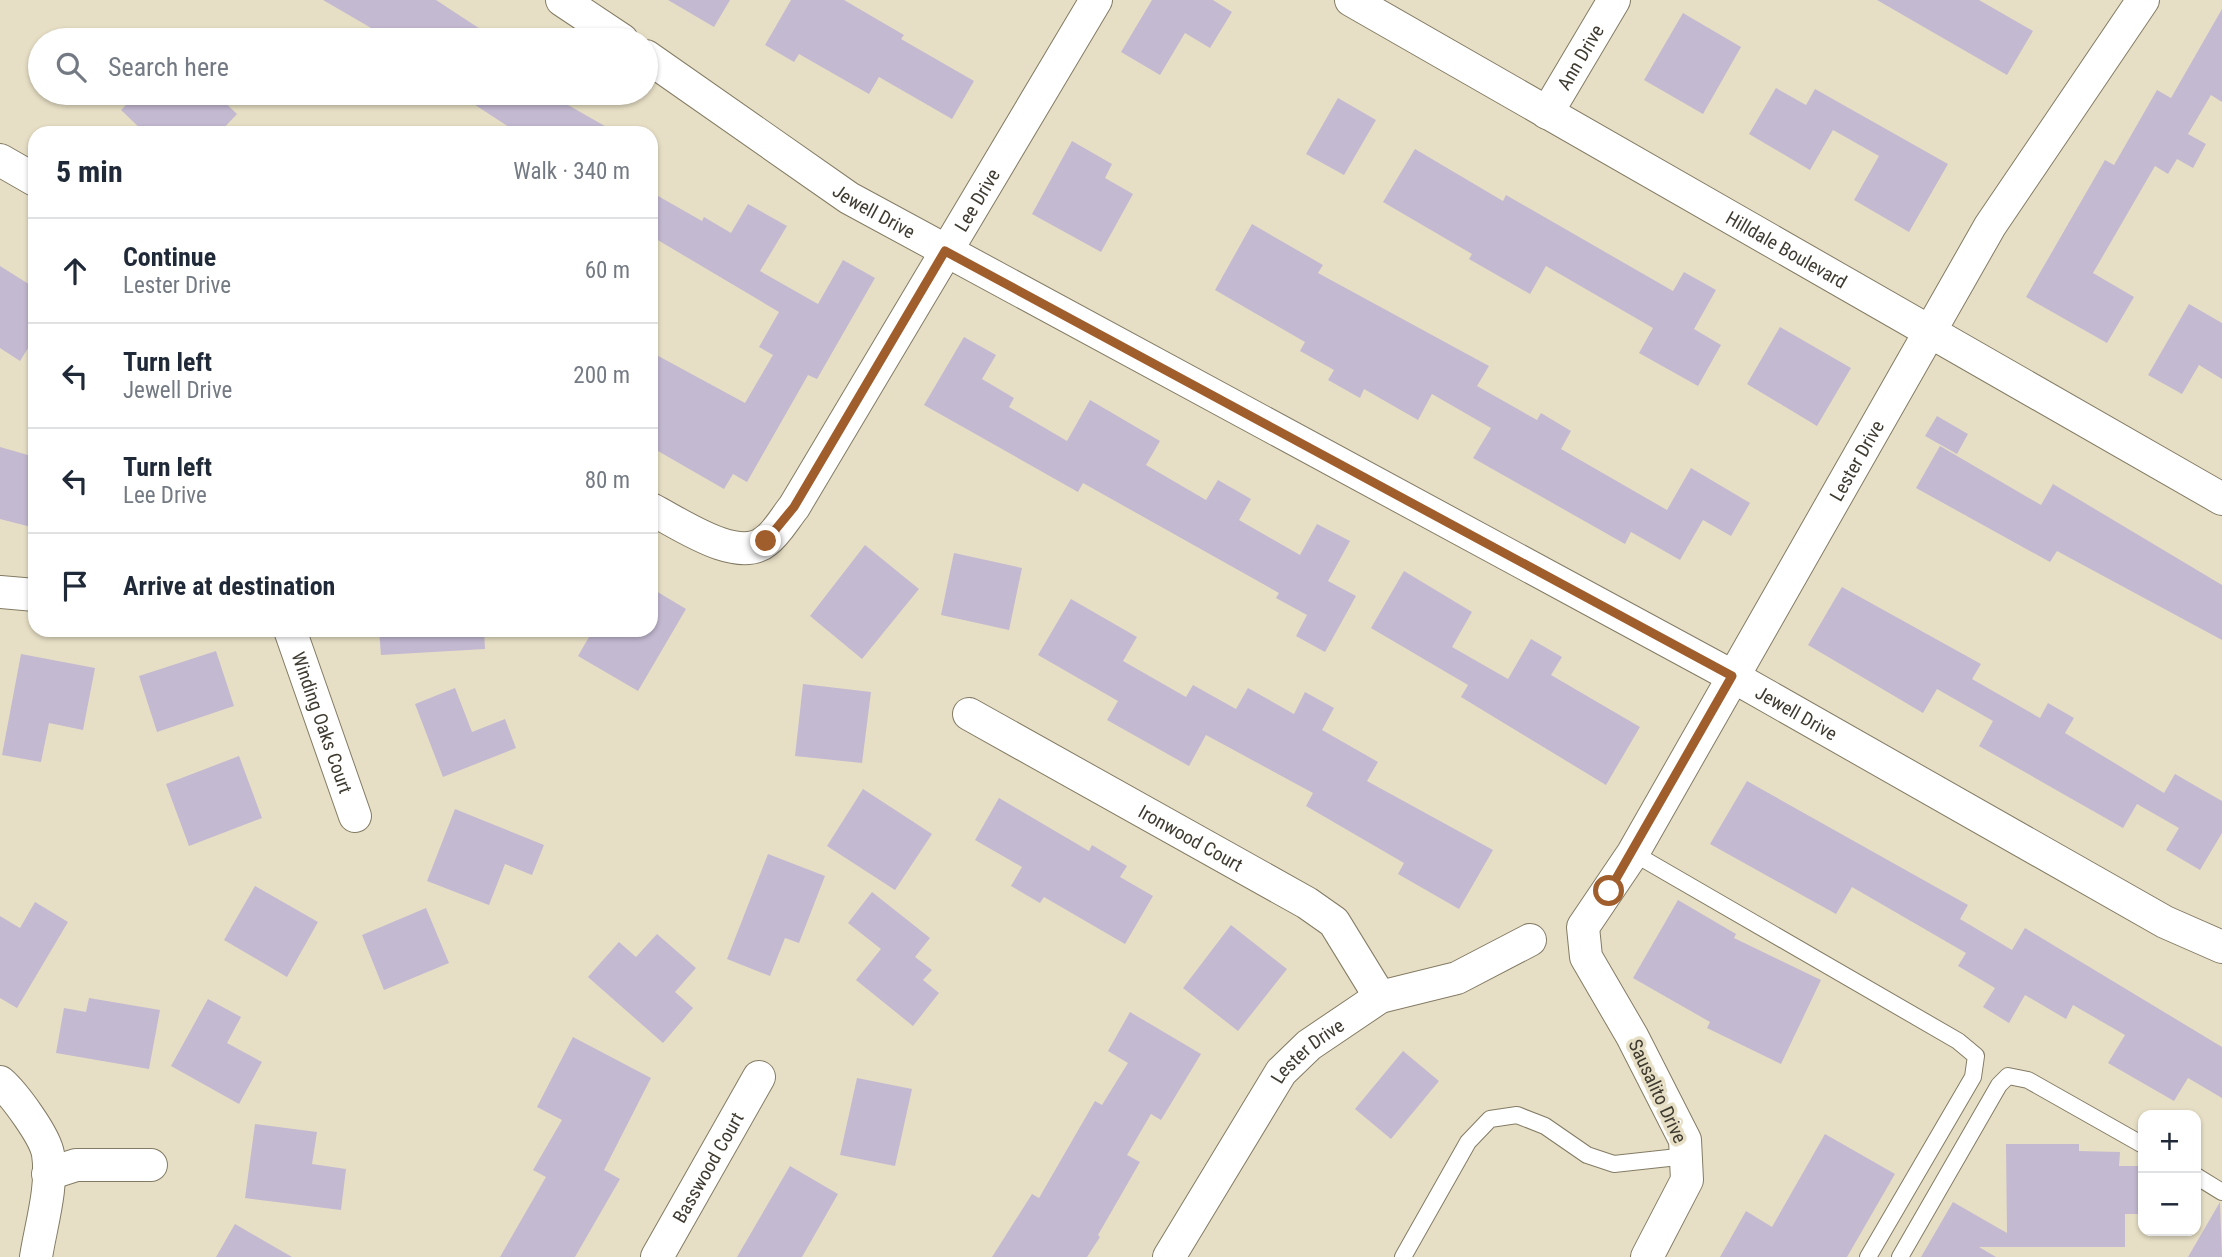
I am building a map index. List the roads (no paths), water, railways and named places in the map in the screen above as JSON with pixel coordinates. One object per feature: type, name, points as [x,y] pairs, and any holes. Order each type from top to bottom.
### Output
[{"type":"street","points":[[562,0],[604,28]]},
{"type":"street","name":"Lee Drive","points":[[658,513],[726,547],[751,549],[766,541],[794,507],[1096,0]]},
{"type":"street","name":"Hilldale Boulevard","points":[[1351,0],[2222,499]]},
{"type":"street","name":"Ann Drive","points":[[1547,113],[1614,0]]},
{"type":"street","name":"Lester Drive","points":[[1583,927],[1633,853],[1990,226],[2133,3]]},
{"type":"street","name":"Jewell Drive","points":[[658,65],[849,198],[1732,676],[2165,922],[2222,947]]},
{"type":"street","points":[[0,160],[28,176]]},
{"type":"street","points":[[0,592],[28,594]]},
{"type":"street","name":"Winding Oaks Court","points":[[292,637],[355,816]]},
{"type":"street","name":"Ironwood Court","points":[[969,715],[1307,903],[1334,922],[1380,997]]},
{"type":"street","name":"Sausalito Drive","points":[[1583,927],[1586,957],[1632,1036],[1678,1125],[1687,1156],[1687,1180],[1647,1257]]},
{"type":"street","name":"Lester Drive","points":[[1169,1257],[1280,1072],[1326,1031],[1380,997],[1457,978],[1530,940]]},
{"type":"street","name":"Basswood Court","points":[[657,1257],[759,1077]]},
{"type":"street","points":[[0,1082],[12,1093],[48,1151],[48,1174],[36,1257]]},
{"type":"street","points":[[48,1174],[76,1165],[151,1165]]},
{"type":"lane","points":[[1633,853],[1958,1041],[1976,1056],[1973,1077],[1868,1257]]},
{"type":"lane","points":[[1900,1257],[1999,1085],[2008,1076],[2028,1080],[2138,1142]]},
{"type":"lane","points":[[1403,1257],[1468,1142],[1490,1119],[1517,1115],[1545,1126],[1587,1155],[1614,1164],[1687,1156]]},
{"type":"lane","points":[[2201,1179],[2222,1192]]}]
